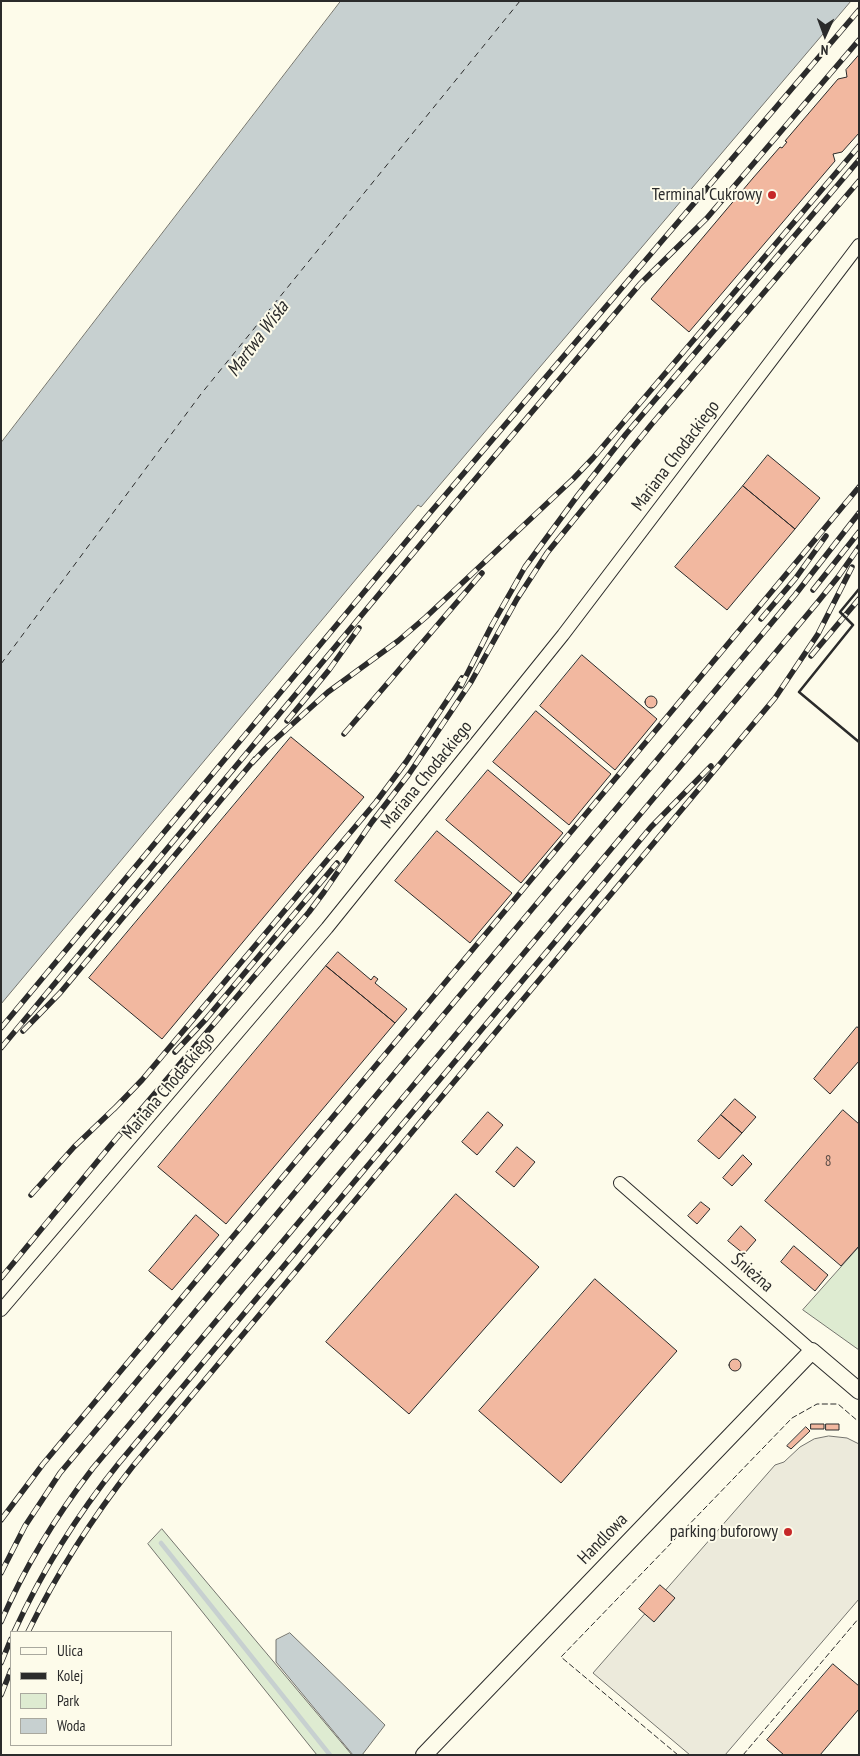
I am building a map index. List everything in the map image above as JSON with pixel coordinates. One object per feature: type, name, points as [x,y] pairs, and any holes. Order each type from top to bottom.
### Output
[{"type":"street","name":"Mariana Chodackiego","points":[[1,1310],[327,928],[563,635],[859,245]]},
{"type":"street","name":"Śnieżna","points":[[620,1183],[859,1391]]},
{"type":"street","name":"Handlowa","points":[[424,1755],[812,1352]]},
{"type":"green space","points":[[859,1247],[859,1350],[803,1310]]},
{"type":"green space","points":[[162,1529],[352,1755],[317,1755],[148,1544]]},
{"type":"shaded area","name":"parking buforowy","points":[[829,1436],[847,1438],[859,1444],[859,1599],[725,1755],[690,1755],[593,1673],[775,1465],[784,1462],[800,1447],[814,1439]]},
{"type":"water","name":"Martwa Wisła","points":[[341,1],[851,1],[421,507],[418,505],[1,1004],[1,443]]},
{"type":"water","points":[[290,1633],[385,1725],[362,1755],[353,1755],[276,1662],[276,1640]]},
{"type":"building","name":"Terminal Cukrowy","points":[[859,55],[859,133],[842,152],[833,154],[835,161],[689,332],[651,299],[753,178],[780,147],[782,148],[787,142],[785,141],[838,79],[847,77],[846,70]]},
{"type":"building","points":[[768,455],[820,498],[795,529],[743,486]]},
{"type":"building","points":[[743,486],[795,529],[727,610],[675,567]]},
{"type":"building","points":[[582,655],[657,719],[615,770],[540,706]]},
{"type":"building","points":[[651,696],[657,702],[651,708],[645,702]]},
{"type":"building","points":[[536,711],[611,774],[569,825],[493,762]]},
{"type":"building","points":[[291,737],[364,797],[162,1039],[89,978]]},
{"type":"building","points":[[488,770],[563,833],[521,883],[446,820]]},
{"type":"building","points":[[437,831],[512,893],[470,943],[395,881]]},
{"type":"building","points":[[338,952],[371,980],[374,976],[378,979],[375,983],[407,1009],[395,1023],[326,966]]},
{"type":"building","points":[[326,966],[395,1023],[226,1224],[158,1167]]},
{"type":"building","points":[[857,1027],[859,1028],[859,1061],[830,1094],[814,1079]]},
{"type":"building","points":[[735,1099],[756,1117],[742,1133],[721,1115]]},
{"type":"building","points":[[843,1110],[859,1124],[859,1246],[841,1266],[765,1201]]},
{"type":"building","points":[[488,1112],[503,1125],[477,1155],[462,1142]]},
{"type":"building","points":[[721,1115],[742,1133],[719,1159],[698,1141]]},
{"type":"building","points":[[517,1147],[535,1162],[514,1187],[496,1172]]},
{"type":"building","points":[[743,1155],[752,1164],[732,1186],[723,1178]]},
{"type":"building","points":[[456,1194],[539,1267],[409,1414],[326,1342]]},
{"type":"building","points":[[701,1202],[710,1209],[697,1224],[688,1216]]},
{"type":"building","points":[[196,1215],[219,1235],[172,1290],[149,1271]]},
{"type":"building","points":[[741,1226],[756,1240],[744,1254],[728,1241]]},
{"type":"building","points":[[794,1246],[828,1275],[815,1291],[781,1262]]},
{"type":"building","points":[[595,1279],[677,1351],[561,1483],[479,1411]]},
{"type":"building","points":[[737,1359],[740,1360],[740,1370],[733,1371],[730,1370],[729,1363],[730,1360]]},
{"type":"building","points":[[811,1424],[824,1424],[824,1429],[811,1429]]},
{"type":"building","points":[[826,1424],[839,1424],[839,1430],[826,1430]]},
{"type":"building","points":[[806,1427],[810,1431],[791,1449],[787,1446]]},
{"type":"building","points":[[660,1585],[675,1598],[654,1622],[639,1609]]},
{"type":"building","points":[[833,1664],[859,1686],[859,1709],[820,1755],[784,1755],[767,1740]]},
{"type":"waterway","points":[[161,1543],[330,1755]]},
{"type":"ferry route","points":[[1,664],[201,394],[520,1]]},
{"type":"railway","points":[[1,1028],[429,514],[859,10]]},
{"type":"railway","points":[[1,1048],[640,284],[707,218],[859,40]]},
{"type":"railway","points":[[252,763],[328,692],[398,641],[426,617],[573,479],[859,146]]},
{"type":"railway","points":[[461,686],[492,625],[525,567],[578,495],[626,434],[859,160]]},
{"type":"railway","points":[[1,1278],[110,1146],[309,912],[372,822],[409,774],[471,682],[517,599],[547,553],[651,425],[859,181]]},
{"type":"railway","points":[[1,1520],[43,1464],[859,487]]},
{"type":"railway","points":[[1,1573],[25,1526],[60,1473],[795,595],[859,513]]},
{"type":"railway","points":[[813,590],[859,532]]},
{"type":"railway","points":[[761,619],[795,579],[826,536]]},
{"type":"railway","points":[[1,1622],[20,1581],[42,1542],[66,1504],[93,1468],[817,603],[859,547]]},
{"type":"railway","points":[[29,1631],[76,1546],[133,1466],[775,698],[818,634],[852,567]]},
{"type":"railway","points":[[344,734],[482,573]]},
{"type":"railway","points":[[811,656],[859,599]]},
{"type":"railway","points":[[287,721],[329,670],[359,628]]},
{"type":"railway","points":[[114,1109],[142,1080],[376,802],[406,762],[462,678]]},
{"type":"railway","points":[[23,1031],[60,993],[255,759]]},
{"type":"railway","points":[[14,1631],[36,1587],[61,1544],[119,1463],[651,827],[711,766]]},
{"type":"railway","points":[[175,1052],[206,1019],[337,863]]},
{"type":"railway","points":[[31,1195],[74,1147],[118,1105]]},
{"type":"railway","points":[[1,1663],[10,1641]]},
{"type":"railway","points":[[1,1695],[10,1672]]},
{"type":"fence","points":[[678,1755],[561,1657],[792,1418],[817,1404],[838,1404],[859,1422]]},
{"type":"fence","points":[[743,1755],[859,1618]]},
{"type":"wall","points":[[859,589],[840,612],[853,625],[799,692],[859,742]]},
{"type":"place","name":"Terminal Cukrowy","points":[[772,195]]},
{"type":"place","name":"parking buforowy","points":[[788,1532]]}]
